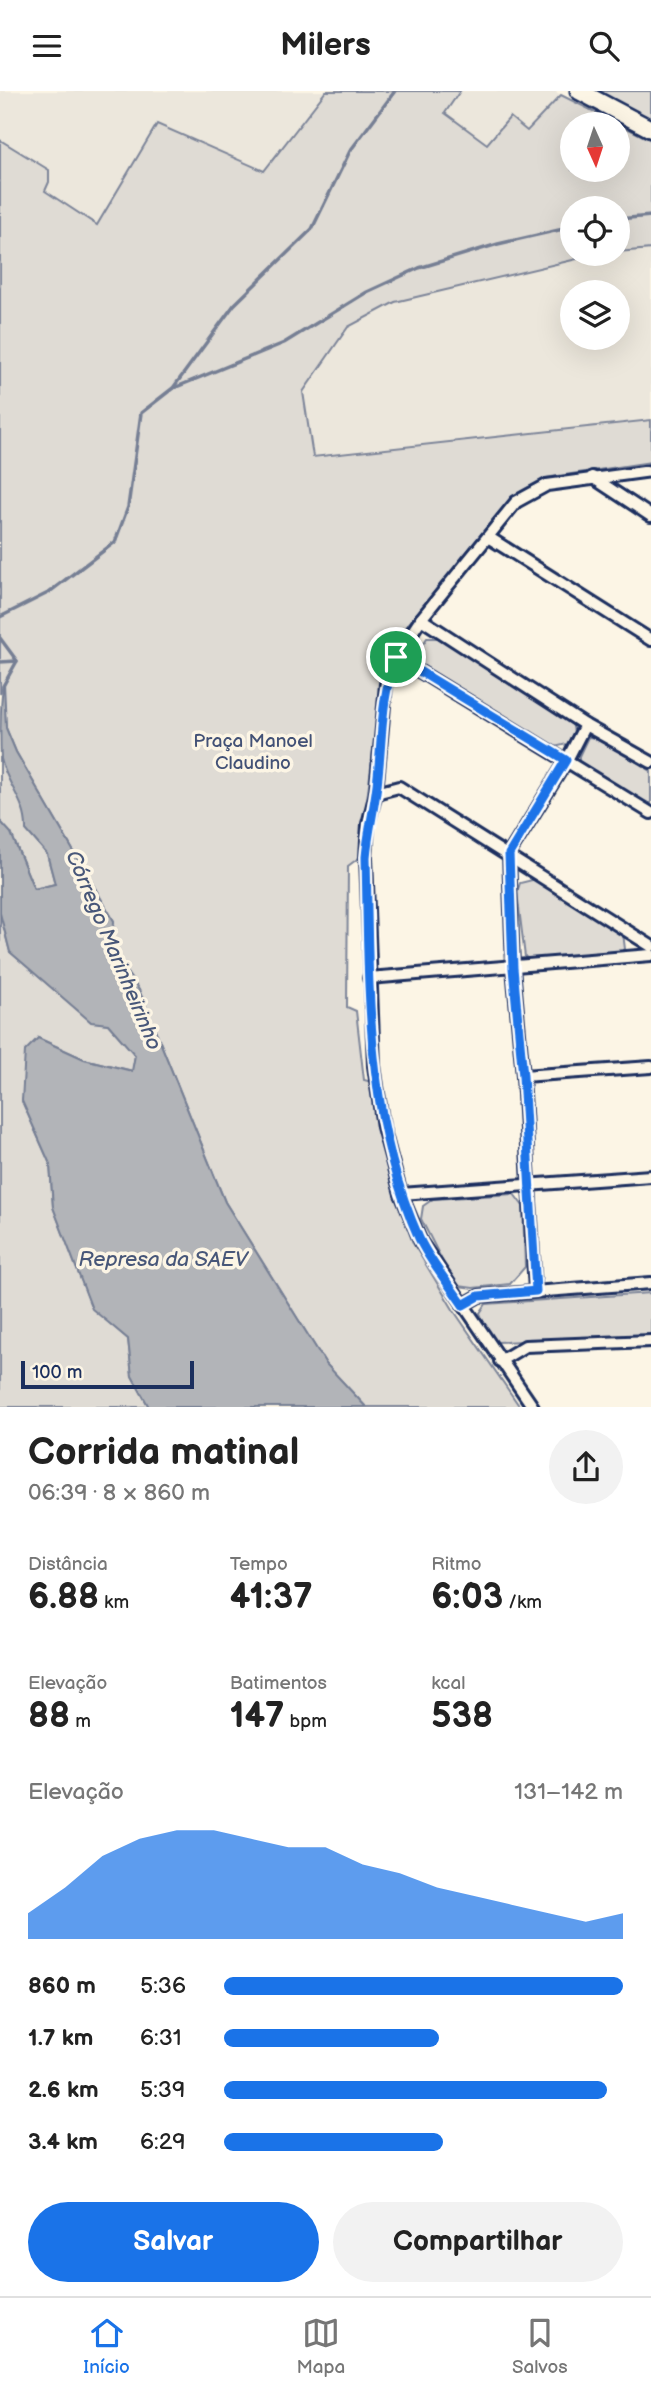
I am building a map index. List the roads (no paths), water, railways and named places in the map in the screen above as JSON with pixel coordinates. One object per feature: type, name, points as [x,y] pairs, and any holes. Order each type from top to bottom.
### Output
[{"type":"main road","points":[[579,91],[651,129]]},
{"type":"street","points":[[533,1407],[421,1242],[401,1194],[381,1115],[374,1066],[366,857],[368,824],[376,793],[386,684],[396,657],[421,619],[516,502],[547,485],[651,471]]},
{"type":"street","points":[[592,477],[651,516]]},
{"type":"street","points":[[488,537],[651,640]]},
{"type":"street","points":[[421,619],[584,725],[651,762]]},
{"type":"street","points":[[396,657],[651,813]]},
{"type":"street","points":[[536,1291],[523,1076],[513,968],[509,854],[584,725]]},
{"type":"street","points":[[376,793],[399,787],[651,946]]},
{"type":"street","points":[[369,978],[651,955]]},
{"type":"street","points":[[523,1076],[651,1067]]},
{"type":"street","points":[[401,1194],[651,1176]]},
{"type":"street","points":[[463,1305],[479,1296],[651,1283]]},
{"type":"street","points":[[500,1361],[525,1346],[651,1341]]},
{"type":"water","name":"Represa da SAEV","points":[[4,683],[6,728],[16,752],[114,921],[112,952],[139,990],[225,1202],[326,1364],[366,1407],[149,1407],[132,1376],[128,1339],[92,1309],[53,1207],[50,1164],[22,1101],[25,1051],[38,1038],[84,1059],[132,1071],[135,1055],[108,1024],[91,1022],[10,952],[0,913],[0,821],[11,833],[34,889],[55,884],[47,854],[26,830],[23,811],[1,759]]},
{"type":"waterway","name":"Córrego Marinheirinho","points":[[0,617],[48,593],[115,542],[128,507],[141,413],[173,388],[234,305],[312,229],[350,151],[395,91]]},
{"type":"waterway","points":[[630,218],[651,216]]},
{"type":"waterway","points":[[174,388],[284,343],[367,292],[419,268],[498,244],[560,230]]},
{"type":"waterway","name":"Córrego Marinheirinho","points":[[0,638],[17,661],[3,686]]},
{"type":"waterway","points":[[0,662],[17,661]]},
{"type":"park label","name":"Praça Manoel Claudino","points":[[253,751]]}]
